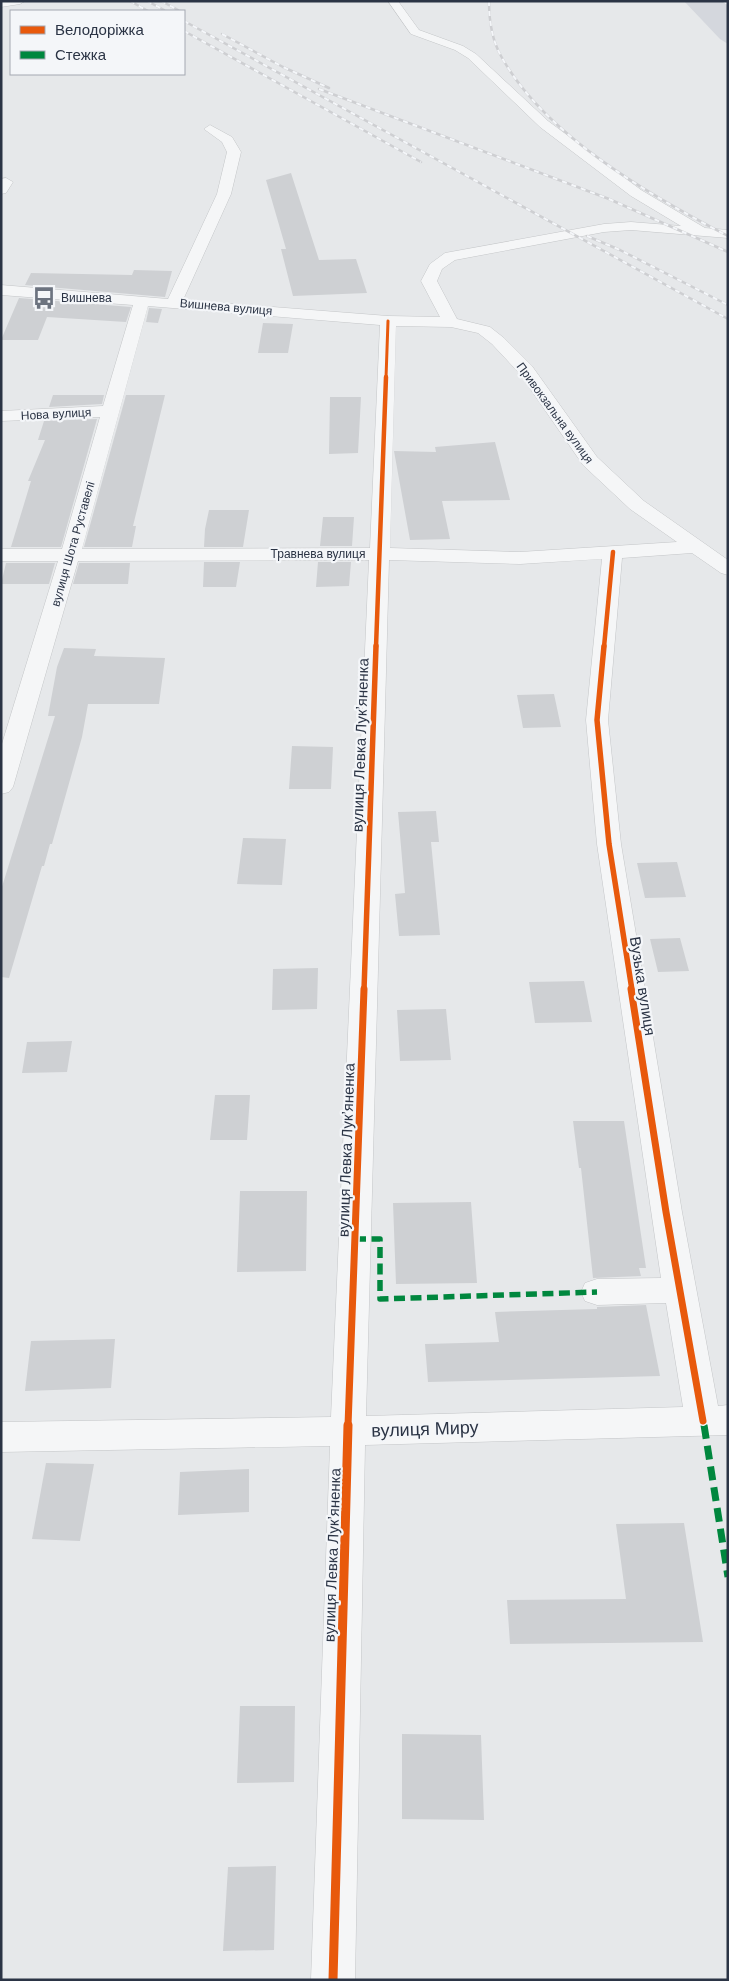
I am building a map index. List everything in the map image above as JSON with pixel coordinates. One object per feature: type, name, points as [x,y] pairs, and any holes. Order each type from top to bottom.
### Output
[{"type":"street","points":[[1,4],[20,1]]},
{"type":"street","points":[[393,1],[415,32],[459,48],[472,56],[544,124],[636,193],[700,231]]},
{"type":"street","points":[[174,303],[224,194],[234,152],[226,140],[210,129]]},
{"type":"street","points":[[450,322],[429,281],[435,267],[450,256],[604,228],[631,226],[728,234]]},
{"type":"street","name":"Вишнева вулиця","points":[[1,290],[388,321],[450,322]]},
{"type":"street","name":"вулиця Шота Руставелі","points":[[1,787],[70,555],[142,300]]},
{"type":"street","name":"вулиця Левка Лукʼяненка","points":[[333,1980],[348,1431],[388,321]]},
{"type":"street","name":"Привокзальна вулиця","points":[[450,322],[484,330],[498,340],[526,370],[590,461],[637,505],[728,569]]},
{"type":"street","name":"Нова вулиця","points":[[1,416],[110,411]]},
{"type":"street","name":"Травнева вулиця","points":[[1,554],[380,554],[520,558],[695,547]]},
{"type":"street","name":"Вузька вулиця","points":[[613,552],[597,720],[609,844],[666,1212],[681,1290],[715,1420]]},
{"type":"street","points":[[597,1292],[681,1290]]},
{"type":"street","name":"вулиця Миру","points":[[1,1437],[348,1431],[715,1420]]},
{"type":"shaded area","points":[[684,1],[728,1],[728,44],[720,39]]},
{"type":"building","points":[[291,173],[319,260],[356,259],[367,293],[293,296],[281,249],[286,249],[266,180]]},
{"type":"building","points":[[134,270],[172,271],[165,297],[25,285],[31,273],[132,275]]},
{"type":"building","points":[[19,298],[131,307],[126,322],[47,317],[38,340],[1,340]]},
{"type":"building","points":[[149,308],[162,309],[158,323],[146,322]]},
{"type":"building","points":[[263,323],[293,324],[288,353],[258,353]]},
{"type":"building","points":[[53,395],[104,395],[102,404],[49,407]]},
{"type":"building","points":[[126,395],[165,395],[133,526],[136,526],[132,547],[84,547]]},
{"type":"building","points":[[330,397],[361,397],[358,453],[329,454]]},
{"type":"building","points":[[97,419],[61,547],[11,547],[31,481],[28,481],[45,440],[38,440],[44,421]]},
{"type":"building","points":[[495,442],[510,500],[442,501],[450,539],[410,540],[394,451],[436,452],[435,447]]},
{"type":"building","points":[[209,510],[249,510],[243,547],[204,547]]},
{"type":"building","points":[[323,517],[354,517],[352,546],[320,546]]},
{"type":"building","points":[[204,562],[240,562],[236,587],[203,587]]},
{"type":"building","points":[[318,562],[351,562],[349,586],[316,587]]},
{"type":"building","points":[[6,563],[55,563],[49,584],[1,584]]},
{"type":"building","points":[[79,563],[130,563],[128,584],[73,584]]},
{"type":"building","points":[[64,648],[96,649],[94,656],[165,658],[159,704],[88,704],[82,737],[52,844],[50,844],[44,866],[42,866],[9,978],[1,977],[1,890],[55,716],[48,716],[57,667]]},
{"type":"building","points":[[554,694],[561,727],[523,728],[517,695]]},
{"type":"building","points":[[292,746],[333,747],[331,789],[289,789]]},
{"type":"building","points":[[436,811],[439,842],[431,842],[440,935],[399,936],[395,894],[405,893],[398,812]]},
{"type":"building","points":[[243,838],[286,839],[282,885],[237,884]]},
{"type":"building","points":[[677,862],[686,897],[645,898],[637,863]]},
{"type":"building","points":[[680,938],[689,971],[658,972],[650,939]]},
{"type":"building","points":[[318,968],[317,1009],[272,1010],[273,969]]},
{"type":"building","points":[[584,981],[592,1022],[535,1023],[529,982]]},
{"type":"building","points":[[446,1009],[451,1060],[400,1061],[397,1010]]},
{"type":"building","points":[[72,1041],[67,1072],[22,1073],[27,1042]]},
{"type":"building","points":[[215,1095],[250,1095],[247,1140],[210,1140]]},
{"type":"building","points":[[573,1121],[624,1121],[646,1268],[639,1268],[641,1276],[593,1278],[581,1168],[579,1168]]},
{"type":"building","points":[[240,1191],[307,1191],[306,1271],[237,1272]]},
{"type":"building","points":[[471,1202],[477,1283],[396,1284],[393,1203]]},
{"type":"building","points":[[646,1305],[660,1376],[428,1382],[425,1344],[499,1342],[495,1312],[597,1309],[597,1307]]},
{"type":"building","points":[[115,1339],[111,1388],[25,1391],[31,1341]]},
{"type":"building","points":[[46,1463],[94,1464],[80,1541],[32,1539]]},
{"type":"building","points":[[249,1469],[249,1512],[178,1515],[180,1472]]},
{"type":"building","points":[[684,1523],[703,1642],[510,1644],[507,1600],[626,1599],[616,1524]]},
{"type":"building","points":[[240,1706],[295,1706],[294,1782],[237,1783]]},
{"type":"building","points":[[402,1734],[481,1735],[484,1820],[402,1819]]},
{"type":"building","points":[[276,1866],[274,1950],[223,1951],[228,1867]]},
{"type":"railway","points":[[130,1],[146,10]]},
{"type":"railway","points":[[147,1],[164,10]]},
{"type":"railway","points":[[161,1],[178,10]]},
{"type":"railway","points":[[489,1],[492,30],[498,50],[520,85],[544,112],[571,137],[602,161],[666,202],[728,236]]},
{"type":"railway","points":[[723,1],[728,4]]},
{"type":"railway","points":[[185,22],[728,319]]},
{"type":"railway","points":[[185,32],[421,162]]},
{"type":"railway","points":[[222,34],[283,67],[329,88]]},
{"type":"railway","points":[[319,89],[609,199],[728,252]]},
{"type":"railway","points":[[587,236],[620,250],[728,305]]},
{"type":"marked path","points":[[355,1239],[380,1239],[380,1299],[597,1292]]},
{"type":"marked path","points":[[703,1421],[728,1577]]},
{"type":"cycle path","points":[[333,1980],[348,1431],[388,321]]},
{"type":"cycle path","points":[[613,552],[597,720],[609,844],[666,1212],[703,1421]]},
{"type":"place","name":"Вишнева","points":[[44,298]]}]
